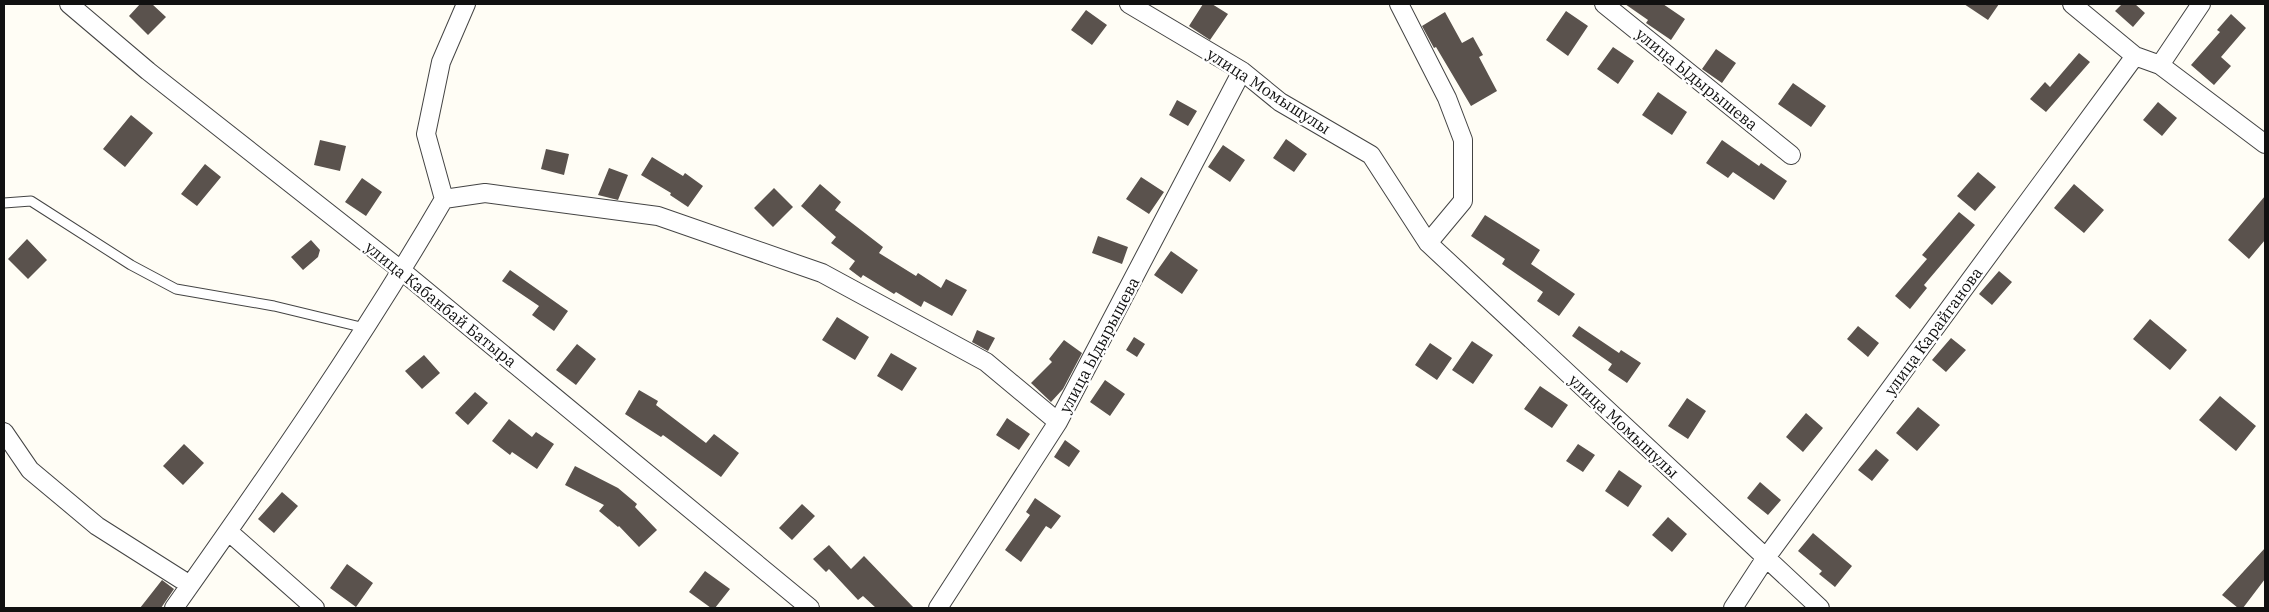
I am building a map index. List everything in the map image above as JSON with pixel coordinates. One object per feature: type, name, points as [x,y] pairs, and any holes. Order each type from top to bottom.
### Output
[{"type":"street","name":"улица Кабанбай Батыра","points":[[69,4],[148,71],[402,271],[810,608]]},
{"type":"street","points":[[174,608],[229,532],[365,328],[402,271],[444,199],[426,134],[441,62],[466,4]]},
{"type":"street","name":"улица Момышулы","points":[[1129,4],[1242,72],[1280,102],[1371,155],[1428,243],[1765,559],[1820,608]]},
{"type":"street","name":"улица Ыдырышева","points":[[1604,4],[1791,155]]},
{"type":"street","points":[[2072,4],[2136,56],[2160,65],[2265,144]]},
{"type":"street","points":[[2160,65],[2201,4]]},
{"type":"street","points":[[1401,5],[1447,98],[1463,140],[1463,201],[1428,243]]},
{"type":"street","name":"улица Карайганова","points":[[1733,608],[1765,559],[2136,56]]},
{"type":"street","name":"улица Ыдырышева","points":[[938,608],[1058,422],[1242,72]]},
{"type":"street","points":[[444,199],[485,192],[658,216],[822,273],[986,362],[1058,422]]},
{"type":"street","points":[[4,432],[30,470],[97,526],[190,585]]},
{"type":"street","points":[[229,532],[315,608]]},
{"type":"lane","points":[[4,203],[31,201],[131,265],[176,289],[274,306],[365,328]]},
{"type":"building","points":[[140,4],[152,4],[166,17],[148,35],[129,16]]},
{"type":"building","points":[[1203,4],[1212,4],[1228,14],[1210,40],[1189,26]]},
{"type":"building","points":[[1625,4],[1663,4],[1685,19],[1671,40],[1646,23],[1648,20]]},
{"type":"building","points":[[1964,4],[1999,4],[1988,20]]},
{"type":"building","points":[[2122,4],[2135,4],[2145,13],[2133,27],[2115,11]]},
{"type":"building","points":[[1086,10],[1107,25],[1092,45],[1071,30]]},
{"type":"building","points":[[1566,11],[1588,26],[1568,56],[1546,40]]},
{"type":"building","points":[[1445,12],[1462,43],[1473,37],[1483,55],[1479,57],[1497,91],[1471,106],[1422,26]]},
{"type":"building","points":[[2231,14],[2246,28],[2221,57],[2231,66],[2214,85],[2191,65],[2220,32],[2217,30]]},
{"type":"building","points":[[1613,47],[1634,61],[1618,84],[1597,69]]},
{"type":"building","points":[[1716,49],[1736,63],[1722,83],[1702,69]]},
{"type":"building","points":[[2079,53],[2090,62],[2046,112],[2030,99],[2045,82],[2050,87]]},
{"type":"building","points":[[1793,83],[1826,106],[1811,127],[1778,104]]},
{"type":"building","points":[[1658,92],[1687,112],[1672,135],[1642,115]]},
{"type":"building","points":[[1177,100],[1197,111],[1188,126],[1169,115]]},
{"type":"building","points":[[2158,102],[2177,118],[2162,136],[2143,120]]},
{"type":"building","points":[[131,115],[153,133],[125,167],[103,149]]},
{"type":"building","points":[[1286,139],[1307,154],[1294,172],[1273,158]]},
{"type":"building","points":[[320,140],[346,146],[340,171],[314,165]]},
{"type":"building","points":[[1722,140],[1759,166],[1761,163],[1787,181],[1774,200],[1733,172],[1728,178],[1706,163]]},
{"type":"building","points":[[1223,145],[1245,160],[1230,182],[1208,167]]},
{"type":"building","points":[[546,149],[569,154],[564,175],[541,169]]},
{"type":"building","points":[[652,157],[683,176],[685,173],[703,186],[688,207],[670,195],[671,193],[641,175]]},
{"type":"building","points":[[205,164],[221,177],[197,206],[181,194]]},
{"type":"building","points":[[609,168],[628,175],[618,200],[598,195]]},
{"type":"building","points":[[1978,172],[1996,187],[1975,211],[1957,196]]},
{"type":"building","points":[[1141,177],[1164,192],[1149,214],[1126,199]]},
{"type":"building","points":[[362,178],[382,192],[366,216],[345,202]]},
{"type":"building","points":[[820,184],[841,202],[835,210],[883,247],[879,253],[916,276],[918,273],[941,288],[946,279],[967,290],[952,316],[924,301],[921,307],[896,292],[894,294],[863,275],[861,278],[849,269],[855,261],[831,243],[836,237],[801,206]]},
{"type":"building","points":[[2074,184],[2104,210],[2084,233],[2054,208]]},
{"type":"building","points":[[774,188],[793,207],[773,227],[754,208]]},
{"type":"building","points":[[2265,196],[2265,240],[2249,259],[2228,240]]},
{"type":"building","points":[[1959,212],[1975,225],[1924,285],[1927,288],[1910,309],[1895,296],[1927,259],[1922,255]]},
{"type":"building","points":[[1485,215],[1540,250],[1531,264],[1575,294],[1559,316],[1537,301],[1543,292],[1502,264],[1505,259],[1471,236]]},
{"type":"building","points":[[1098,236],[1128,247],[1122,264],[1092,253]]},
{"type":"building","points":[[27,239],[47,260],[28,279],[8,259]]},
{"type":"building","points":[[311,240],[320,250],[318,257],[303,270],[291,257]]},
{"type":"building","points":[[1171,251],[1198,270],[1182,294],[1154,275]]},
{"type":"building","points":[[510,270],[568,311],[554,331],[532,315],[539,306],[502,281]]},
{"type":"building","points":[[1999,271],[2012,282],[1992,305],[1979,294]]},
{"type":"building","points":[[837,317],[869,337],[855,360],[822,340]]},
{"type":"building","points":[[2150,319],[2187,350],[2170,370],[2133,339]]},
{"type":"building","points":[[1579,326],[1619,353],[1621,350],[1641,363],[1627,383],[1608,370],[1612,364],[1572,336]]},
{"type":"building","points":[[1858,326],[1879,343],[1868,357],[1847,339]]},
{"type":"building","points":[[977,330],[995,338],[988,351],[972,342]]},
{"type":"building","points":[[1134,337],[1145,344],[1137,357],[1126,350]]},
{"type":"building","points":[[1951,338],[1966,350],[1946,372],[1932,360]]},
{"type":"building","points":[[1064,340],[1082,353],[1063,389],[1051,402],[1031,383],[1052,362],[1049,359]]},
{"type":"building","points":[[1472,341],[1493,355],[1473,384],[1452,370]]},
{"type":"building","points":[[1430,343],[1452,358],[1437,380],[1415,365]]},
{"type":"building","points":[[577,344],[596,359],[576,385],[556,370]]},
{"type":"building","points":[[891,353],[917,368],[902,391],[877,376]]},
{"type":"building","points":[[424,355],[440,373],[422,389],[405,371]]},
{"type":"building","points":[[1105,380],[1125,394],[1110,416],[1090,402]]},
{"type":"building","points":[[1540,386],[1568,405],[1552,428],[1524,409]]},
{"type":"building","points":[[639,390],[658,401],[656,405],[706,443],[714,434],[739,453],[721,477],[663,435],[661,437],[625,414]]},
{"type":"building","points":[[475,392],[488,403],[468,425],[455,413]]},
{"type":"building","points":[[2220,396],[2256,426],[2236,451],[2199,420]]},
{"type":"building","points":[[1687,398],[1706,411],[1688,439],[1668,426]]},
{"type":"building","points":[[1918,407],[1940,425],[1917,451],[1896,433]]},
{"type":"building","points":[[1806,413],[1823,428],[1803,452],[1786,437]]},
{"type":"building","points":[[1007,418],[1030,434],[1019,450],[996,435]]},
{"type":"building","points":[[509,419],[532,437],[536,432],[554,444],[537,469],[512,452],[510,455],[492,441]]},
{"type":"building","points":[[1065,440],[1080,451],[1069,467],[1054,457]]},
{"type":"building","points":[[184,444],[204,463],[183,485],[163,466]]},
{"type":"building","points":[[1578,444],[1595,455],[1583,472],[1566,461]]},
{"type":"building","points":[[1876,449],[1889,460],[1872,481],[1858,470]]},
{"type":"building","points":[[575,466],[618,488],[637,504],[635,507],[657,530],[639,547],[619,526],[599,511],[604,505],[565,485]]},
{"type":"building","points":[[1619,470],[1642,486],[1628,507],[1605,491]]},
{"type":"building","points":[[1760,482],[1781,500],[1768,515],[1747,498]]},
{"type":"building","points":[[282,492],[298,506],[274,533],[258,519]]},
{"type":"building","points":[[1035,498],[1061,516],[1051,529],[1046,526],[1021,562],[1005,550],[1030,515],[1026,512]]},
{"type":"building","points":[[802,504],[815,516],[792,540],[779,528]]},
{"type":"building","points":[[1668,517],[1687,534],[1672,552],[1652,535]]},
{"type":"building","points":[[1813,533],[1852,566],[1835,587],[1819,574],[1822,571],[1798,551]]},
{"type":"building","points":[[829,545],[851,569],[864,556],[914,608],[876,608],[863,596],[858,600],[829,569],[826,572],[813,559]]},
{"type":"building","points":[[2265,548],[2265,579],[2243,608],[2238,608],[2222,595]]},
{"type":"building","points":[[347,564],[373,583],[356,607],[330,588]]},
{"type":"building","points":[[705,571],[730,589],[715,608],[711,608],[689,592]]},
{"type":"building","points":[[162,580],[174,589],[161,608],[140,608]]}]
